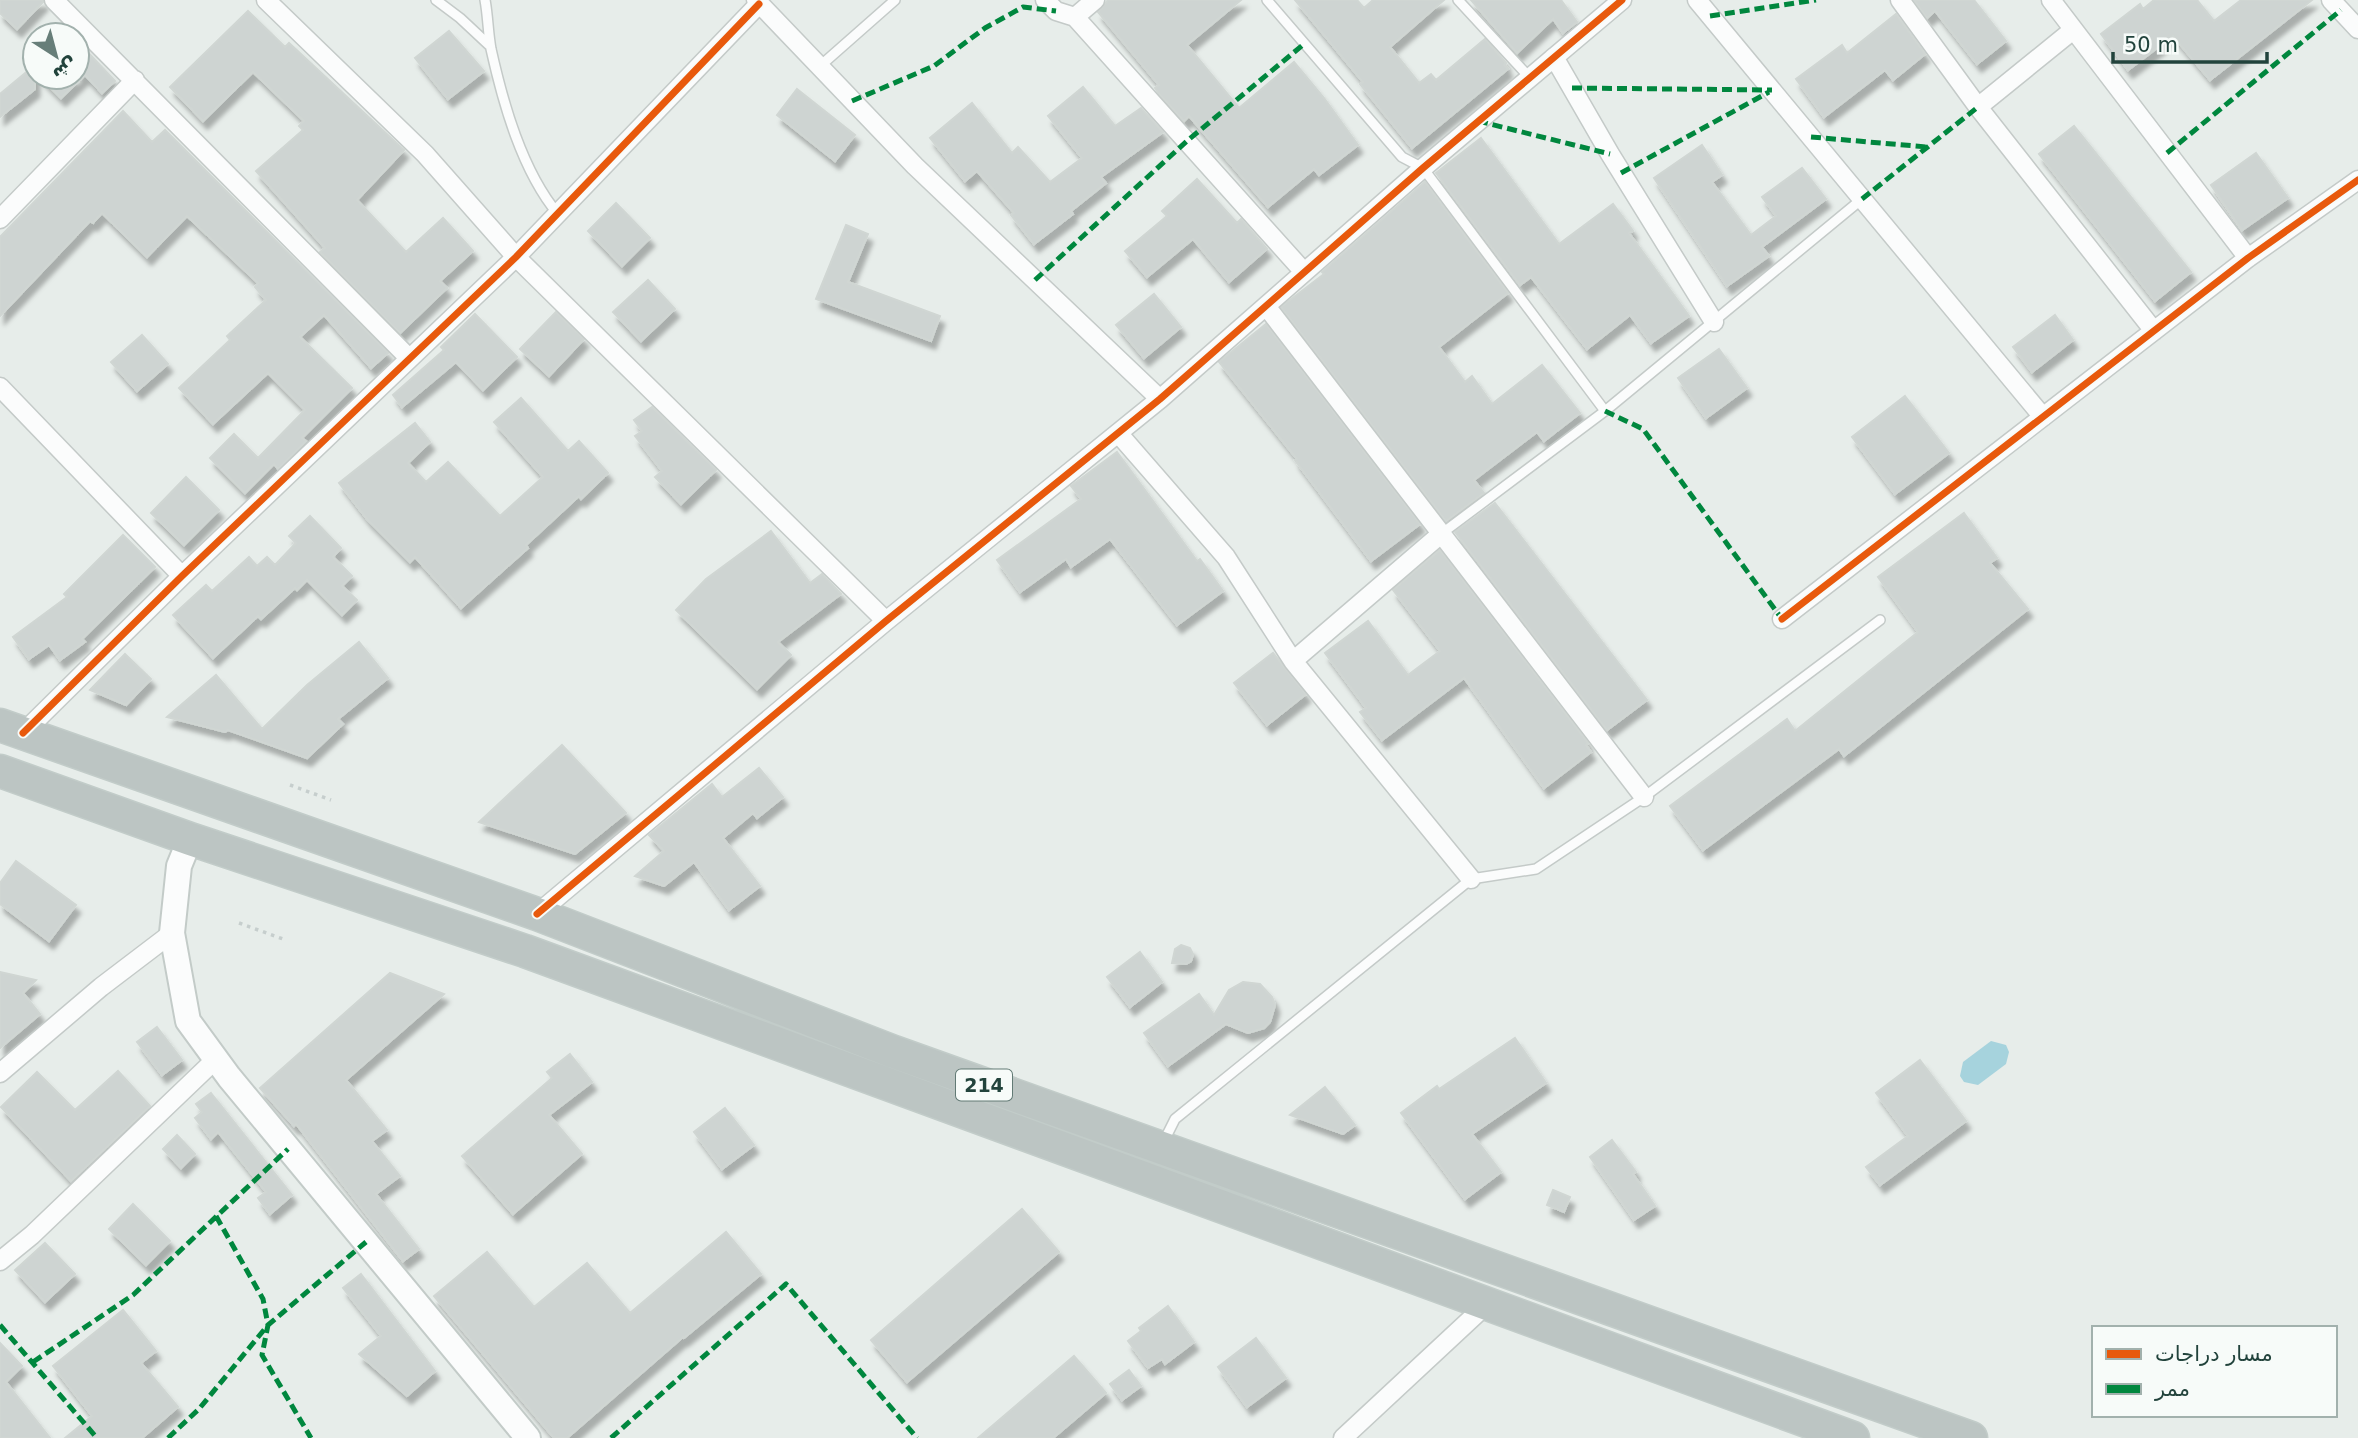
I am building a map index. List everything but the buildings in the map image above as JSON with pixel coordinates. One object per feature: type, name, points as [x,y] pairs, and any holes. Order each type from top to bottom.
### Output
[{"type":"highway","name":"214","points":[[11,729],[537,914],[894,1052],[1971,1438]]},
{"type":"highway","name":"214","points":[[0,771],[230,853],[525,951],[1853,1438]]},
{"type":"highway","points":[[156,827],[170,785]]},
{"type":"highway","points":[[230,853],[244,811]]},
{"type":"street","points":[[54,0],[408,358]]},
{"type":"street","points":[[267,0],[425,154],[516,257],[886,621]]},
{"type":"street","points":[[1045,0],[1056,11],[1075,17],[1304,272]]},
{"type":"street","points":[[1075,17],[1095,0]]},
{"type":"street","points":[[537,914],[886,621],[1160,399],[1423,168],[1622,0]]},
{"type":"street","points":[[1698,0],[2043,417]]},
{"type":"street","points":[[1900,0],[1978,107],[2154,331]]},
{"type":"street","points":[[2051,0],[2248,258]]},
{"type":"street","points":[[2331,0],[2358,29]]},
{"type":"street","points":[[11,729],[182,576],[516,257],[757,2],[915,166],[1160,399]]},
{"type":"street","points":[[1978,107],[2073,30]]},
{"type":"street","points":[[1554,57],[1714,322]]},
{"type":"street","points":[[0,219],[135,80]]},
{"type":"street","points":[[1782,619],[2248,258],[2358,180]]},
{"type":"street","points":[[1266,306],[1644,797]]},
{"type":"street","points":[[0,387],[182,576]]},
{"type":"street","points":[[1118,433],[1226,557],[1293,661],[1471,879]]},
{"type":"street","points":[[1293,661],[1441,534]]},
{"type":"street","points":[[190,839],[179,866],[172,933],[188,1021],[216,1059],[528,1438]]},
{"type":"street","points":[[0,1073],[101,987],[172,933]]},
{"type":"street","points":[[0,1261],[32,1235],[216,1059]]},
{"type":"street","points":[[1343,1438],[1486,1305]]},
{"type":"lane","points":[[436,0],[490,46]]},
{"type":"lane","points":[[485,0],[490,46],[509,118],[542,195],[558,214]]},
{"type":"lane","points":[[819,67],[895,0]]},
{"type":"lane","points":[[1267,0],[1402,157],[1423,168],[1605,411]]},
{"type":"lane","points":[[1458,0],[1530,78]]},
{"type":"lane","points":[[1441,534],[1605,411],[1862,199]]},
{"type":"lane","points":[[1160,1148],[1175,1119],[1471,879],[1536,869],[1644,797],[1880,620]]},
{"type":"path","points":[[290,785],[331,800]]},
{"type":"path","points":[[239,923],[283,939]]},
{"type":"water","points":[[1991,1041],[2006,1045],[2009,1052],[2006,1064],[1978,1085],[1964,1082],[1960,1076],[1963,1062]]},
{"type":"marked path","points":[[1710,16],[1816,0]]},
{"type":"marked path","points":[[852,101],[934,66],[985,28],[1023,7],[1056,11]]},
{"type":"marked path","points":[[2167,153],[2341,10]]},
{"type":"marked path","points":[[1035,280],[1187,141],[1304,44]]},
{"type":"marked path","points":[[1572,88],[1772,90]]},
{"type":"marked path","points":[[1621,173],[1769,92]]},
{"type":"marked path","points":[[1862,199],[1978,107]]},
{"type":"marked path","points":[[1478,121],[1610,154]]},
{"type":"marked path","points":[[1811,137],[1927,147]]},
{"type":"marked path","points":[[1605,411],[1643,429],[1782,619]]},
{"type":"marked path","points":[[33,1362],[133,1295],[288,1149]]},
{"type":"marked path","points":[[216,1216],[263,1299],[268,1325],[262,1355],[311,1438]]},
{"type":"marked path","points":[[168,1438],[199,1409],[268,1325],[366,1242]]},
{"type":"marked path","points":[[611,1438],[786,1284],[917,1438]]},
{"type":"marked path","points":[[0,1325],[97,1438]]},
{"type":"cycle path","points":[[537,914],[886,621],[1160,399],[1423,168],[1622,0]]},
{"type":"cycle path","points":[[23,733],[182,576],[516,257],[759,4]]},
{"type":"cycle path","points":[[1782,619],[2248,258],[2358,180]]}]
